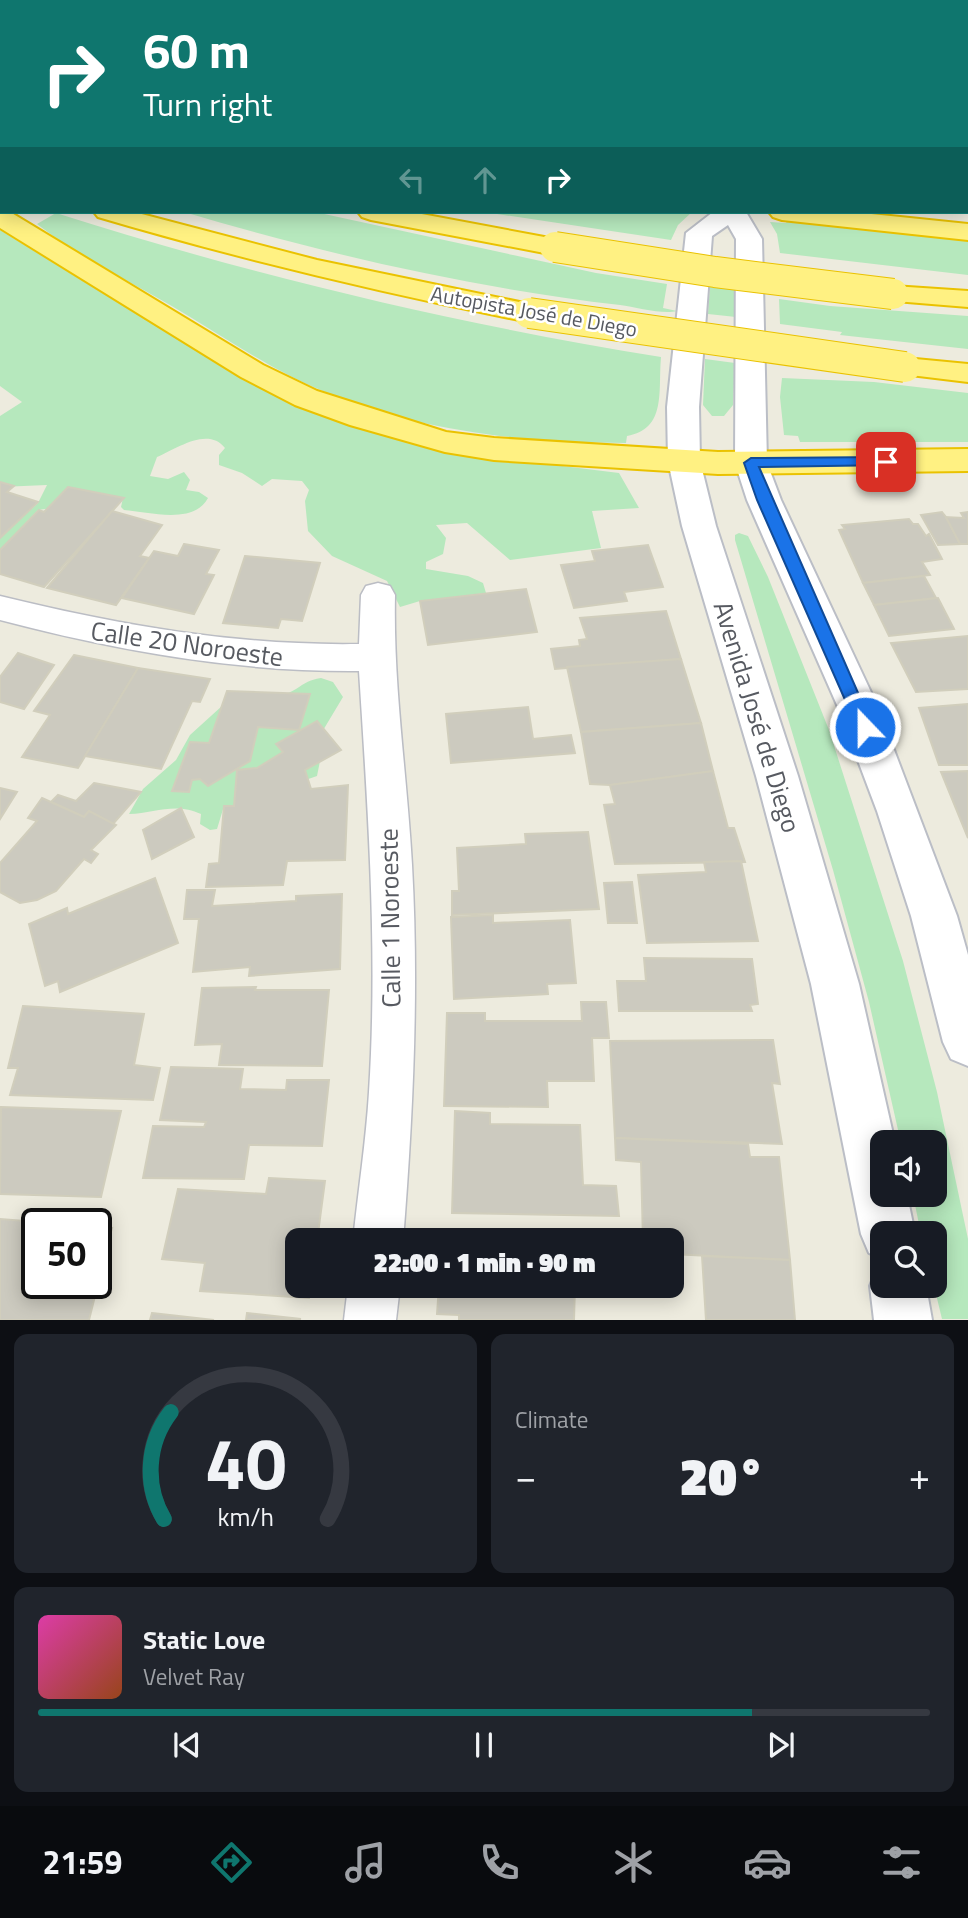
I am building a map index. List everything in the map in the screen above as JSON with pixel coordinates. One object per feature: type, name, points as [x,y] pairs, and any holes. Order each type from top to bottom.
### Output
[{"type":"highway","name":"Autopista José de Diego","points":[[114,214],[231,248],[365,280],[529,313],[905,367],[968,373]]},
{"type":"highway","points":[[382,214],[555,247],[715,272],[893,294],[968,299]]},
{"type":"highway","points":[[801,214],[968,232]]},
{"type":"highway","points":[[933,214],[968,218]]},
{"type":"highway","points":[[0,218],[252,371],[306,398],[445,442],[494,449],[684,461],[751,463],[968,460]]},
{"type":"main road","name":"Avenida José de Diego","points":[[729,214],[699,233],[683,407],[684,461],[699,526],[777,776],[835,984],[885,1221]]},
{"type":"main road","name":"Avenida José de Diego","points":[[733,214],[749,239],[751,463],[764,500],[857,705],[898,811],[934,916],[968,1042]]},
{"type":"main road","points":[[900,1298],[903,1320]]},
{"type":"street","name":"Calle 1 Noroeste","points":[[378,595],[376,657],[392,865],[393,963],[392,1092],[379,1228]]},
{"type":"street","name":"Calle 20 Noroeste","points":[[0,608],[66,626],[251,657],[306,660],[376,657]]},
{"type":"street","points":[[370,1320],[373,1298]]},
{"type":"green space","points":[[59,214],[281,278],[356,296],[432,314],[661,357],[655,417],[640,432],[627,436],[626,443],[588,442],[472,432],[396,416],[359,405],[303,382],[264,362],[85,257],[37,224]]},
{"type":"green space","points":[[191,214],[324,214],[596,273],[667,284],[663,308],[677,311],[657,311],[510,289],[400,268],[291,242]]},
{"type":"green space","points":[[497,214],[690,214],[678,225],[671,240]]},
{"type":"green space","points":[[788,219],[968,239],[968,275],[780,253],[777,234],[770,222],[786,223]]},
{"type":"green space","points":[[0,230],[117,302],[306,408],[395,439],[465,454],[619,473],[639,508],[592,511],[601,548],[510,560],[467,523],[436,525],[446,538],[443,554],[426,562],[426,569],[468,576],[483,583],[486,593],[420,601],[400,607],[387,581],[332,556],[308,531],[305,501],[309,490],[302,481],[272,479],[262,486],[242,473],[219,465],[219,455],[225,448],[210,439],[201,439],[157,457],[150,476],[168,479],[184,472],[190,480],[186,490],[199,492],[208,498],[192,512],[170,515],[124,510],[121,507],[123,498],[38,510],[0,550],[0,538],[38,503],[47,485],[0,487],[0,416],[22,402],[0,386]]},
{"type":"green space","points":[[710,286],[736,290],[736,317],[708,314]]},
{"type":"green space","points":[[779,299],[830,306],[968,316],[968,349],[840,335],[842,332],[780,324]]},
{"type":"green space","points":[[705,359],[735,363],[733,405],[724,416],[712,416],[703,405]]},
{"type":"green space","points":[[782,378],[874,382],[968,393],[968,442],[800,442],[798,436],[784,435],[780,397]]},
{"type":"green space","points":[[739,533],[748,536],[768,577],[829,730],[903,961],[945,1130],[898,1130],[869,1002],[833,870],[735,535]]},
{"type":"green space","points":[[321,678],[333,682],[343,697],[319,737],[322,751],[317,776],[291,785],[236,787],[234,806],[224,806],[217,829],[210,830],[200,824],[201,814],[183,809],[129,814],[143,789],[176,760],[190,735],[233,696],[281,695]]},
{"type":"green space","points":[[947,1139],[968,1239],[968,1319],[942,1319],[937,1298],[947,1298],[947,1221],[918,1221],[915,1207],[947,1207]]},
{"type":"building","points":[[0,482],[14,486],[7,492],[38,502],[0,538]]},
{"type":"building","points":[[68,487],[124,498],[44,587],[0,574],[0,550],[39,510],[44,512]]},
{"type":"building","points":[[112,511],[162,525],[140,556],[149,558],[116,605],[47,588]]},
{"type":"building","points":[[942,512],[960,544],[938,545],[921,515]]},
{"type":"building","points":[[968,512],[968,544],[960,544],[946,517],[964,518],[961,513]]},
{"type":"building","points":[[909,519],[913,524],[918,524],[926,536],[929,534],[942,559],[922,562],[930,575],[863,583],[839,530],[845,529],[842,525]]},
{"type":"building","points":[[184,544],[219,550],[206,574],[214,575],[194,614],[122,598],[154,551],[178,556]]},
{"type":"building","points":[[648,545],[663,587],[624,592],[627,601],[574,608],[561,565],[595,561],[592,551]]},
{"type":"building","points":[[245,556],[320,563],[302,621],[281,619],[278,628],[223,623]]},
{"type":"building","points":[[924,576],[936,598],[874,605],[863,583]]},
{"type":"building","points":[[526,589],[537,632],[428,645],[420,601]]},
{"type":"building","points":[[938,598],[954,629],[889,636],[874,605]]},
{"type":"building","points":[[666,611],[681,659],[555,669],[551,649],[580,646],[579,640],[587,639],[580,618]]},
{"type":"building","points":[[968,636],[968,689],[916,692],[891,643]]},
{"type":"building","points":[[18,653],[54,665],[24,709],[0,702],[0,677]]},
{"type":"building","points":[[74,655],[138,668],[78,768],[22,757],[50,715],[34,711]]},
{"type":"building","points":[[681,659],[701,723],[581,732],[567,667]]},
{"type":"building","points":[[138,668],[210,679],[200,702],[192,701],[161,769],[85,756]]},
{"type":"building","points":[[227,691],[310,694],[299,730],[258,727],[250,761],[208,786],[200,779],[192,780],[189,792],[172,791],[190,742],[209,743]]},
{"type":"building","points":[[968,704],[968,765],[939,765],[919,708]]},
{"type":"building","points":[[528,707],[533,739],[571,735],[575,753],[451,763],[446,714]]},
{"type":"building","points":[[317,721],[341,750],[305,770],[311,789],[348,785],[345,860],[287,861],[283,885],[206,887],[209,864],[219,863],[224,806],[234,806],[237,770],[257,768],[283,752],[276,744]]},
{"type":"building","points":[[701,723],[713,771],[610,785],[590,784],[581,732]]},
{"type":"building","points":[[713,771],[728,828],[734,828],[745,862],[615,864],[604,805],[615,804],[610,785]]},
{"type":"building","points":[[968,771],[968,838],[941,772]]},
{"type":"building","points":[[94,783],[141,792],[113,824],[89,811],[84,817],[51,802],[58,795],[76,801]]},
{"type":"building","points":[[0,788],[17,792],[0,819]]},
{"type":"building","points":[[42,798],[84,817],[89,811],[116,825],[91,850],[98,854],[91,863],[84,859],[56,891],[37,900],[20,903],[0,892],[0,863],[37,821],[28,818]]},
{"type":"building","points":[[181,808],[194,837],[152,859],[143,830]]},
{"type":"building","points":[[588,832],[599,909],[452,915],[452,891],[459,891],[457,848],[526,844],[525,834]]},
{"type":"building","points":[[741,861],[758,941],[647,943],[638,875],[706,872],[704,862]]},
{"type":"building","points":[[155,878],[178,943],[60,992],[58,981],[45,986],[29,924],[67,908],[68,914]]},
{"type":"building","points":[[632,882],[637,923],[608,923],[604,883]]},
{"type":"building","points":[[187,890],[215,890],[212,906],[296,901],[296,896],[342,894],[340,969],[249,976],[250,967],[193,972],[199,919],[184,919]]},
{"type":"building","points":[[493,915],[493,923],[570,920],[576,983],[547,984],[548,994],[454,999],[451,917]]},
{"type":"building","points":[[644,958],[752,959],[758,1004],[750,1005],[752,1011],[619,1011],[617,981],[646,981]]},
{"type":"building","points":[[256,987],[255,990],[329,990],[322,1066],[219,1065],[222,1044],[195,1045],[202,988]]},
{"type":"building","points":[[581,1002],[606,1002],[609,1038],[592,1038],[594,1081],[547,1081],[548,1107],[444,1106],[447,1013],[485,1013],[485,1021],[582,1021]]},
{"type":"building","points":[[23,1006],[144,1014],[134,1065],[160,1068],[153,1100],[10,1095],[18,1068],[8,1068]]},
{"type":"building","points":[[773,1040],[780,1084],[772,1083],[782,1144],[615,1138],[610,1041]]},
{"type":"building","points":[[171,1067],[243,1069],[240,1089],[286,1090],[287,1080],[329,1080],[322,1146],[249,1145],[244,1179],[143,1178],[153,1126],[204,1127],[206,1122],[160,1120]]},
{"type":"building","points":[[1,1107],[121,1111],[101,1197],[0,1194]]},
{"type":"building","points":[[455,1111],[490,1113],[490,1124],[580,1125],[583,1185],[616,1186],[619,1216],[452,1213]]},
{"type":"building","points":[[615,1138],[748,1144],[750,1157],[779,1157],[790,1260],[684,1255],[684,1228],[643,1228],[641,1162],[616,1160]]},
{"type":"building","points":[[269,1178],[325,1181],[319,1228],[285,1228],[285,1296],[200,1291],[205,1263],[162,1259],[178,1189],[266,1194]]},
{"type":"building","points":[[0,1219],[21,1221],[21,1299],[94,1299],[89,1320],[0,1320]]},
{"type":"building","points":[[702,1256],[790,1260],[795,1320],[706,1320]]},
{"type":"building","points":[[438,1298],[575,1298],[574,1320],[459,1320],[459,1315],[437,1314]]},
{"type":"building","points":[[152,1313],[214,1320],[150,1320]]},
{"type":"building","points":[[247,1313],[301,1319],[246,1320]]},
{"type":"route","points":[[865,727],[810,598],[764,500],[751,463],[886,462]]}]
